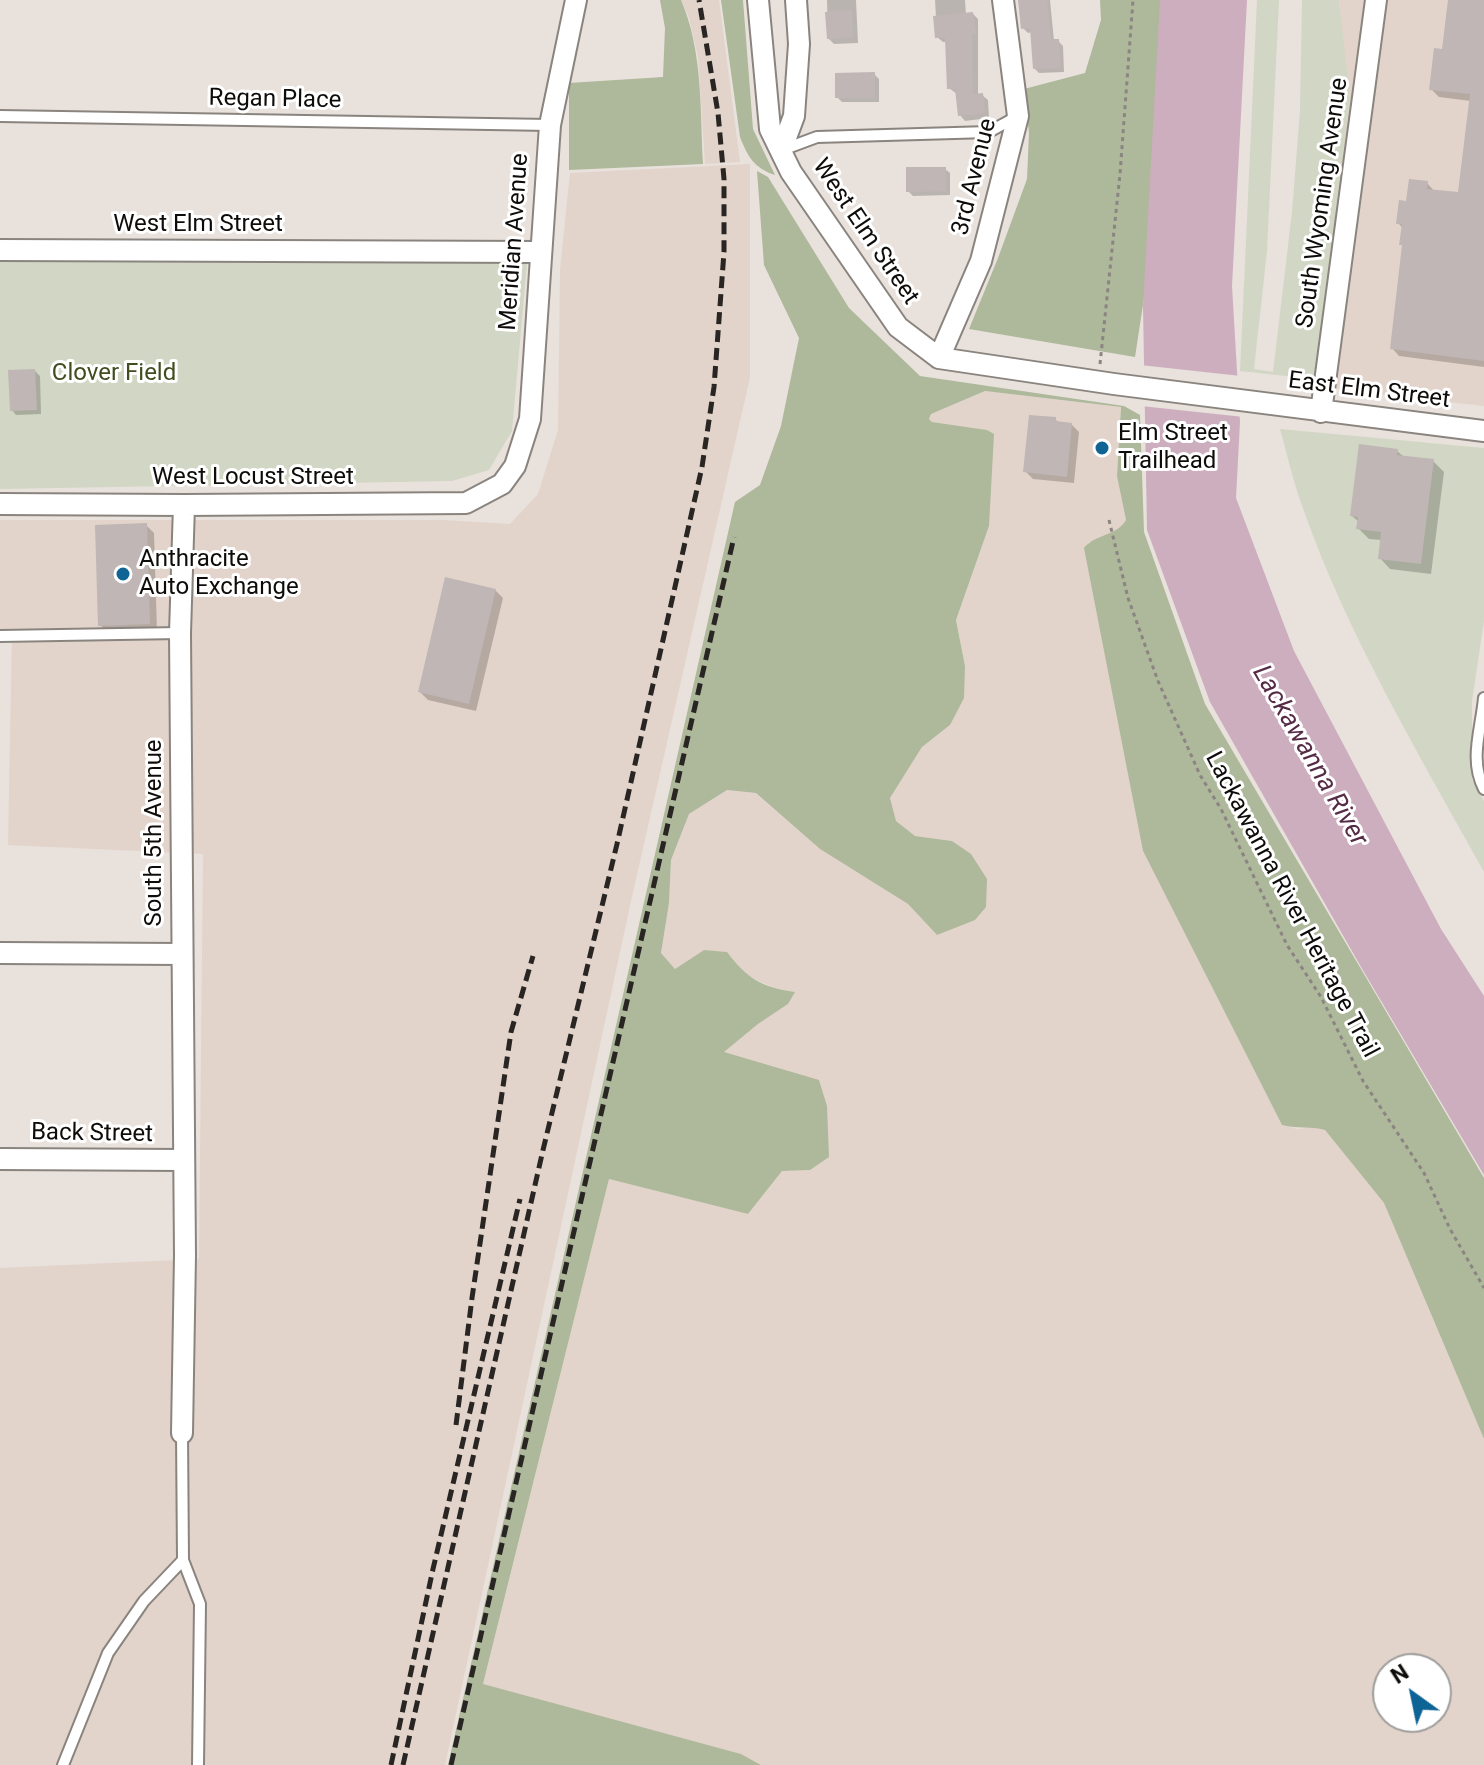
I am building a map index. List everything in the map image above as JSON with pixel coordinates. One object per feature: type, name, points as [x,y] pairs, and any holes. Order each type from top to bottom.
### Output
[{"type":"street","name":"Meridian Avenue","points":[[502,484],[515,466],[530,419],[550,125],[576,0]]},
{"type":"street","name":"West Elm Street","points":[[758,0],[770,129],[791,172],[898,327],[939,358],[1248,402]]},
{"type":"street","points":[[781,151],[794,116],[799,44],[796,0]]},
{"type":"street","name":"3rd Avenue","points":[[939,358],[981,261],[1018,116],[1003,0]]},
{"type":"street","name":"South Wyoming Avenue","points":[[1321,412],[1376,0]]},
{"type":"street","name":"West Elm Street","points":[[0,250],[539,252]]},
{"type":"street","name":"East Elm Street","points":[[1248,402],[1484,431]]},
{"type":"street","name":"West Locust Street","points":[[0,504],[466,503],[502,484]]},
{"type":"street","name":"South 5th Avenue","points":[[182,1433],[185,1255],[180,633],[184,505]]},
{"type":"street","points":[[0,953],[182,954]]},
{"type":"street","name":"Back Street","points":[[0,1159],[183,1160]]},
{"type":"lane","name":"Regan Place","points":[[0,116],[550,125]]},
{"type":"lane","points":[[781,151],[817,137],[989,132],[1018,116]]},
{"type":"lane","points":[[0,636],[180,633]]},
{"type":"lane","points":[[1484,698],[1475,757],[1476,774],[1484,789]]},
{"type":"lane","points":[[182,1433],[183,1560],[200,1604],[198,1765]]},
{"type":"lane","points":[[63,1765],[108,1653],[144,1601],[183,1560]]},
{"type":"path","points":[[1106,383],[1133,0]]},
{"type":"path","name":"Lackawanna River Heritage Trail","points":[[1109,520],[1128,598],[1158,681],[1200,775],[1221,809],[1287,945],[1321,997],[1363,1081],[1424,1173],[1450,1229],[1484,1288]]},
{"type":"shaded area","points":[[681,0],[719,0],[740,162],[705,164],[698,57],[689,18]]},
{"type":"shaded area","points":[[1339,0],[1484,0],[1484,406],[1349,391],[1308,382],[1347,98]]},
{"type":"shaded area","name":"Anthracite Auto Exchange","points":[[750,164],[750,377],[631,901],[445,1765],[0,1765],[0,1268],[199,1259],[203,854],[8,845],[12,631],[0,630],[0,520],[443,520],[510,524],[538,494],[558,430],[560,270],[570,173]]},
{"type":"shaded area","points":[[985,391],[1121,407],[1117,475],[1126,520],[1121,529],[1088,543],[1143,851],[1282,1125],[1325,1130],[1384,1203],[1484,1439],[1484,1765],[761,1765],[741,1754],[483,1685],[609,1179],[748,1214],[782,1171],[810,1170],[724,1052],[788,1004],[794,992],[780,990],[746,976],[726,952],[704,950],[675,969],[661,953],[669,903],[671,860],[689,814],[727,790],[756,793],[820,849],[908,904],[937,935],[952,841],[915,836],[895,821],[890,798],[922,747],[950,725],[965,666],[956,620],[989,526],[987,430],[929,419],[931,414]]},
{"type":"green space","points":[[660,0],[681,0],[688,19],[697,60],[703,164],[569,170],[569,83],[663,77],[665,28]]},
{"type":"green space","points":[[721,0],[743,0],[753,129],[775,175],[753,161],[740,137]]},
{"type":"green space","points":[[1100,0],[1173,0],[1159,200],[1135,357],[969,329],[1027,179],[1029,133],[1024,89],[1085,73],[1101,20]]},
{"type":"green space","points":[[1257,0],[1279,0],[1267,251],[1254,369],[1273,372],[1292,212],[1300,111],[1302,0],[1339,0],[1350,98],[1314,379],[1240,371]]},
{"type":"green space","points":[[757,171],[768,177],[849,308],[920,376],[1124,406],[1140,415],[1144,532],[1205,704],[1484,1178],[1484,1439],[1384,1203],[1325,1130],[1282,1125],[1143,851],[1084,548],[1117,529],[1126,520],[1117,476],[1121,407],[985,391],[931,414],[929,419],[994,434],[989,526],[956,620],[965,666],[964,698],[950,725],[922,747],[890,798],[896,821],[915,836],[952,841],[971,854],[987,879],[986,907],[975,920],[937,935],[908,904],[820,849],[756,793],[727,790],[689,814],[671,860],[669,903],[661,953],[675,969],[704,950],[727,952],[755,980],[795,992],[788,1004],[724,1052],[819,1080],[827,1106],[829,1157],[810,1170],[782,1171],[748,1214],[609,1179],[483,1684],[741,1754],[761,1765],[448,1765],[735,502],[760,485],[781,426],[799,338],[764,265]]},
{"type":"green space","name":"Clover Field","points":[[0,260],[527,263],[512,431],[489,470],[452,481],[0,489]]},
{"type":"green space","points":[[1280,429],[1484,448],[1484,621],[1472,701],[1472,779],[1484,801],[1484,872],[1386,695],[1341,603],[1300,501]]},
{"type":"water","name":"Lackawanna River","points":[[1160,0],[1247,0],[1232,286],[1240,422],[1236,498],[1294,651],[1441,929],[1484,996],[1484,1175],[1210,702],[1147,530],[1143,306]]},
{"type":"pier","points":[[1140,365],[1241,376],[1244,417],[1141,406]]},
{"type":"building","points":[[1018,0],[1047,0],[1051,39],[1059,39],[1061,68],[1033,69],[1030,28],[1021,29]]},
{"type":"building","points":[[1448,0],[1484,0],[1484,361],[1390,349],[1402,245],[1399,245],[1402,224],[1396,224],[1399,200],[1406,201],[1409,179],[1428,181],[1427,189],[1458,192],[1470,94],[1429,90],[1434,48],[1442,49]]},
{"type":"building","points":[[852,10],[853,37],[827,39],[825,12]]},
{"type":"building","points":[[973,12],[976,34],[972,34],[973,94],[983,93],[985,113],[958,116],[955,89],[947,89],[945,37],[935,38],[933,16]]},
{"type":"building","points":[[875,72],[875,98],[835,98],[835,73]]},
{"type":"building","points":[[906,167],[946,167],[946,191],[906,192]]},
{"type":"building","points":[[35,369],[37,410],[10,411],[8,370]]},
{"type":"building","points":[[1029,415],[1056,417],[1056,421],[1072,423],[1067,477],[1023,472]]},
{"type":"building","points":[[1359,444],[1398,449],[1397,455],[1434,459],[1421,564],[1378,559],[1381,532],[1356,529],[1358,517],[1350,516]]},
{"type":"building","name":"Anthracite Auto Exchange","points":[[147,523],[150,624],[98,626],[95,525]]},
{"type":"building","points":[[445,577],[496,589],[469,704],[418,692]]},
{"type":"railway","points":[[403,1765],[702,467],[714,387],[724,252],[724,179],[718,113],[699,0]]},
{"type":"railway","points":[[451,1765],[734,537]]},
{"type":"railway","points":[[456,1425],[511,1032],[533,956]]},
{"type":"railway","points":[[391,1765],[433,1569],[520,1199]]},
{"type":"place","name":"Elm Street Trailhead","points":[[1102,448]]},
{"type":"place","name":"Anthracite Auto Exchange","points":[[123,574]]}]
